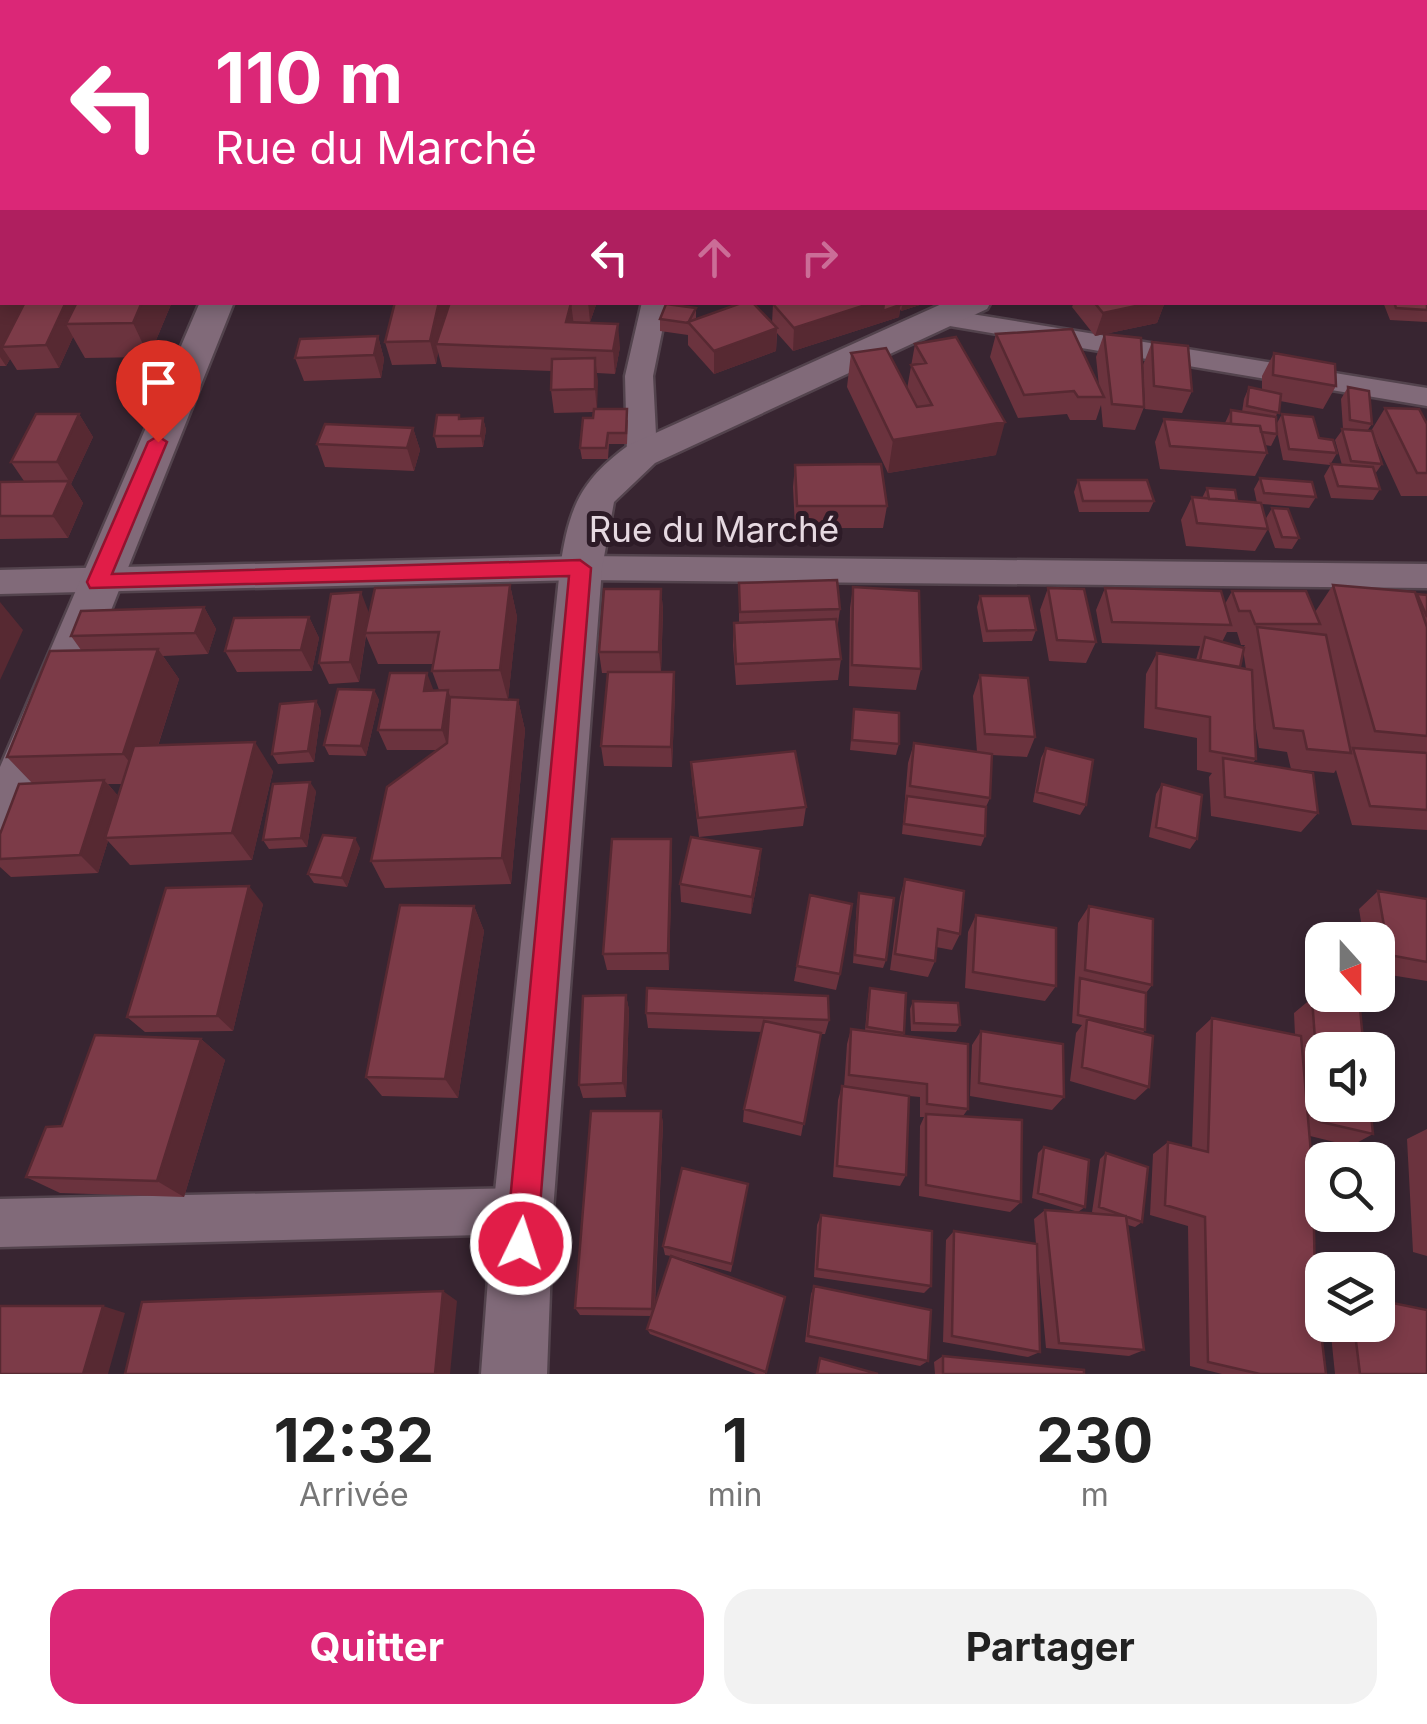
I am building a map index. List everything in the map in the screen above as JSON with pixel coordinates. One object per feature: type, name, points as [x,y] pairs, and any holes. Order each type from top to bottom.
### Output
[{"type":"street","points":[[0,826],[216,305]]},
{"type":"street","points":[[642,454],[640,376],[655,305]]},
{"type":"street","points":[[514,1374],[523,1211],[580,568],[588,517],[610,476],[642,454],[958,310],[1427,397]]},
{"type":"street","name":"Rue du Marché","points":[[0,582],[580,568],[1427,576]]},
{"type":"street","points":[[0,1223],[523,1211]]},
{"type":"building","points":[[23,305],[65,305],[46,345],[2,347]]},
{"type":"building","points":[[76,305],[141,305],[133,323],[66,324]]},
{"type":"building","points":[[394,305],[438,305],[430,341],[385,342]]},
{"type":"building","points":[[449,305],[570,305],[566,322],[618,324],[613,351],[436,344]]},
{"type":"building","points":[[666,305],[696,308],[688,323],[660,319]]},
{"type":"building","points":[[736,305],[755,305],[777,328],[714,351],[688,322]]},
{"type":"building","points":[[774,305],[866,305],[794,328]]},
{"type":"building","points":[[1096,305],[1141,305],[1103,313]]},
{"type":"building","points":[[1395,305],[1427,305],[1427,310]]},
{"type":"building","points":[[1072,329],[1104,397],[1078,397],[1074,391],[1024,395],[996,334]]},
{"type":"building","points":[[1104,334],[1141,338],[1144,407],[1112,404]]},
{"type":"building","points":[[378,336],[374,355],[295,358],[300,339]]},
{"type":"building","points":[[956,337],[1005,422],[893,440],[851,353],[886,348],[917,407],[932,405],[911,365],[926,363],[915,344]]},
{"type":"building","points":[[1152,342],[1188,346],[1192,391],[1154,386]]},
{"type":"building","points":[[1274,353],[1335,364],[1336,386],[1273,375]]},
{"type":"building","points":[[595,358],[595,389],[551,390],[552,359]]},
{"type":"building","points":[[1249,387],[1281,394],[1279,413],[1247,406]]},
{"type":"building","points":[[1348,387],[1369,391],[1372,424],[1350,420]]},
{"type":"building","points":[[1385,408],[1419,409],[1427,424],[1427,473],[1417,473]]},
{"type":"building","points":[[594,409],[627,409],[626,433],[608,433],[606,448],[580,448],[583,418],[593,418]]},
{"type":"building","points":[[1231,410],[1276,417],[1277,434],[1261,432],[1260,426],[1231,424]]},
{"type":"building","points":[[36,414],[79,414],[57,462],[11,462]]},
{"type":"building","points":[[1282,414],[1313,417],[1319,438],[1333,440],[1337,453],[1289,449]]},
{"type":"building","points":[[437,415],[483,418],[481,436],[434,436]]},
{"type":"building","points":[[1164,419],[1260,426],[1267,453],[1170,446]]},
{"type":"building","points":[[325,424],[413,428],[407,448],[317,444]]},
{"type":"building","points":[[1342,429],[1372,431],[1382,464],[1351,461]]},
{"type":"building","points":[[881,464],[887,506],[797,506],[795,465]]},
{"type":"building","points":[[1331,464],[1373,467],[1380,489],[1338,486]]},
{"type":"building","points":[[1260,478],[1312,482],[1316,497],[1264,493]]},
{"type":"building","points":[[1078,480],[1147,480],[1154,501],[1083,501]]},
{"type":"building","points":[[69,481],[53,516],[0,516],[0,482]]},
{"type":"building","points":[[1207,488],[1235,490],[1237,501],[1209,499]]},
{"type":"building","points":[[1192,497],[1261,503],[1268,529],[1197,523]]},
{"type":"building","points":[[1272,508],[1288,509],[1299,538],[1282,537]]},
{"type":"building","points":[[837,580],[840,609],[740,612],[739,583]]},
{"type":"building","points":[[510,585],[500,670],[432,671],[439,632],[365,633],[375,588]]},
{"type":"building","points":[[1333,585],[1415,592],[1427,627],[1427,736],[1375,731]]},
{"type":"building","points":[[853,587],[919,591],[921,669],[852,665]]},
{"type":"building","points":[[1048,588],[1084,589],[1096,642],[1057,640]]},
{"type":"building","points":[[1105,588],[1221,591],[1231,625],[1112,622]]},
{"type":"building","points":[[604,589],[661,589],[659,652],[599,652]]},
{"type":"building","points":[[1232,591],[1306,591],[1320,624],[1255,624],[1250,611],[1239,611]]},
{"type":"building","points":[[361,592],[350,662],[319,663],[331,594]]},
{"type":"building","points":[[1417,594],[1427,595],[1427,617]]},
{"type":"building","points":[[980,596],[1029,596],[1036,630],[987,631]]},
{"type":"building","points":[[204,607],[195,633],[71,636],[81,611]]},
{"type":"building","points":[[309,617],[301,650],[225,651],[234,618]]},
{"type":"building","points":[[836,619],[841,659],[736,664],[734,623]]},
{"type":"building","points":[[1257,627],[1326,635],[1351,753],[1307,749],[1303,731],[1274,728]]},
{"type":"building","points":[[1205,637],[1244,648],[1240,667],[1200,660]]},
{"type":"building","points":[[158,649],[123,754],[7,757],[50,651]]},
{"type":"building","points":[[1157,653],[1252,670],[1256,759],[1210,751],[1210,717],[1156,708]]},
{"type":"building","points":[[608,672],[674,672],[671,747],[601,746]]},
{"type":"building","points":[[390,673],[427,673],[424,691],[448,690],[442,730],[378,730]]},
{"type":"building","points":[[980,675],[1028,678],[1035,737],[985,734]]},
{"type":"building","points":[[338,689],[374,690],[361,746],[324,745]]},
{"type":"building","points":[[450,697],[518,700],[502,858],[371,861],[387,787],[447,743]]},
{"type":"building","points":[[316,701],[308,751],[272,754],[280,704]]},
{"type":"building","points":[[854,709],[899,713],[899,744],[852,740]]},
{"type":"building","points":[[255,742],[232,833],[105,838],[134,746]]},
{"type":"building","points":[[914,743],[992,754],[990,798],[910,786]]},
{"type":"building","points":[[1046,748],[1093,760],[1086,805],[1037,792]]},
{"type":"building","points":[[1353,748],[1427,753],[1427,810],[1370,806]]},
{"type":"building","points":[[795,751],[806,807],[698,818],[691,762]]},
{"type":"building","points":[[1223,758],[1313,773],[1318,813],[1225,797]]},
{"type":"building","points":[[104,780],[80,855],[0,859],[0,834],[19,784]]},
{"type":"building","points":[[310,782],[301,838],[263,840],[273,784]]},
{"type":"building","points":[[1162,784],[1202,795],[1197,839],[1156,827]]},
{"type":"building","points":[[907,796],[986,807],[985,836],[904,824]]},
{"type":"building","points":[[323,835],[355,838],[342,878],[308,874]]},
{"type":"building","points":[[691,837],[761,849],[752,897],[680,884]]},
{"type":"building","points":[[612,839],[671,839],[668,953],[603,954]]},
{"type":"building","points":[[905,879],[964,891],[960,934],[938,929],[935,961],[895,954]]},
{"type":"building","points":[[249,886],[217,1016],[127,1017],[166,888]]},
{"type":"building","points":[[1378,891],[1427,899],[1427,962],[1395,956],[1395,922],[1383,922]]},
{"type":"building","points":[[859,893],[894,898],[886,960],[855,955]]},
{"type":"building","points":[[810,895],[852,904],[840,974],[797,966]]},
{"type":"building","points":[[400,905],[474,906],[445,1079],[366,1077]]},
{"type":"building","points":[[1089,906],[1153,919],[1152,985],[1085,970]]},
{"type":"building","points":[[976,915],[1056,928],[1056,986],[973,972]]},
{"type":"building","points":[[1080,978],[1146,993],[1145,1030],[1078,1015]]},
{"type":"building","points":[[647,988],[828,996],[829,1020],[646,1013]]},
{"type":"building","points":[[870,988],[906,993],[904,1033],[867,1027]]},
{"type":"building","points":[[626,995],[623,1083],[579,1085],[583,996]]},
{"type":"building","points":[[913,1001],[958,1003],[960,1025],[914,1023]]},
{"type":"building","points":[[1313,1012],[1360,1012],[1362,1032],[1314,1032]]},
{"type":"building","points":[[1212,1018],[1301,1036],[1305,1122],[1308,1122],[1310,1142],[1305,1142],[1305,1232],[1314,1232],[1314,1252],[1305,1252],[1305,1342],[1322,1342],[1326,1374],[1260,1374],[1208,1362],[1205,1217],[1165,1205],[1168,1142],[1208,1152]]},
{"type":"building","points":[[1087,1019],[1153,1036],[1149,1087],[1082,1067]]},
{"type":"building","points":[[764,1021],[821,1033],[804,1124],[744,1109]]},
{"type":"building","points":[[851,1029],[968,1044],[968,1109],[927,1104],[927,1084],[849,1075]]},
{"type":"building","points":[[981,1031],[1063,1044],[1064,1097],[979,1083]]},
{"type":"building","points":[[95,1035],[201,1039],[157,1181],[26,1177],[46,1127],[62,1126]]},
{"type":"building","points":[[842,1086],[909,1096],[906,1175],[837,1166]]},
{"type":"building","points":[[591,1111],[661,1111],[652,1309],[575,1308]]},
{"type":"building","points":[[926,1114],[1022,1120],[1021,1202],[926,1185]]},
{"type":"building","points":[[1321,1122],[1372,1122],[1373,1134]]},
{"type":"building","points":[[1044,1147],[1089,1160],[1085,1207],[1038,1193]]},
{"type":"building","points":[[1106,1153],[1148,1167],[1142,1222],[1099,1207]]},
{"type":"building","points":[[682,1168],[748,1184],[732,1264],[663,1246]]},
{"type":"building","points":[[1045,1210],[1126,1216],[1144,1350],[1059,1343]]},
{"type":"building","points":[[821,1215],[932,1231],[931,1286],[817,1269]]},
{"type":"building","points":[[954,1231],[1037,1244],[1040,1352],[952,1336]]},
{"type":"building","points":[[671,1256],[785,1297],[766,1372],[647,1329]]},
{"type":"building","points":[[814,1286],[931,1310],[928,1361],[808,1336]]},
{"type":"building","points":[[443,1291],[435,1374],[125,1374],[142,1302]]},
{"type":"building","points":[[1395,1303],[1427,1310],[1427,1374],[1360,1374],[1356,1342],[1395,1342]]},
{"type":"building","points":[[0,1306],[103,1306],[83,1374],[0,1374]]},
{"type":"building","points":[[943,1356],[1084,1370],[1084,1374],[943,1374]]},
{"type":"building","points":[[820,1358],[878,1374],[817,1374]]},
{"type":"route","points":[[158,442],[98,582],[580,568],[521,1244]]}]
